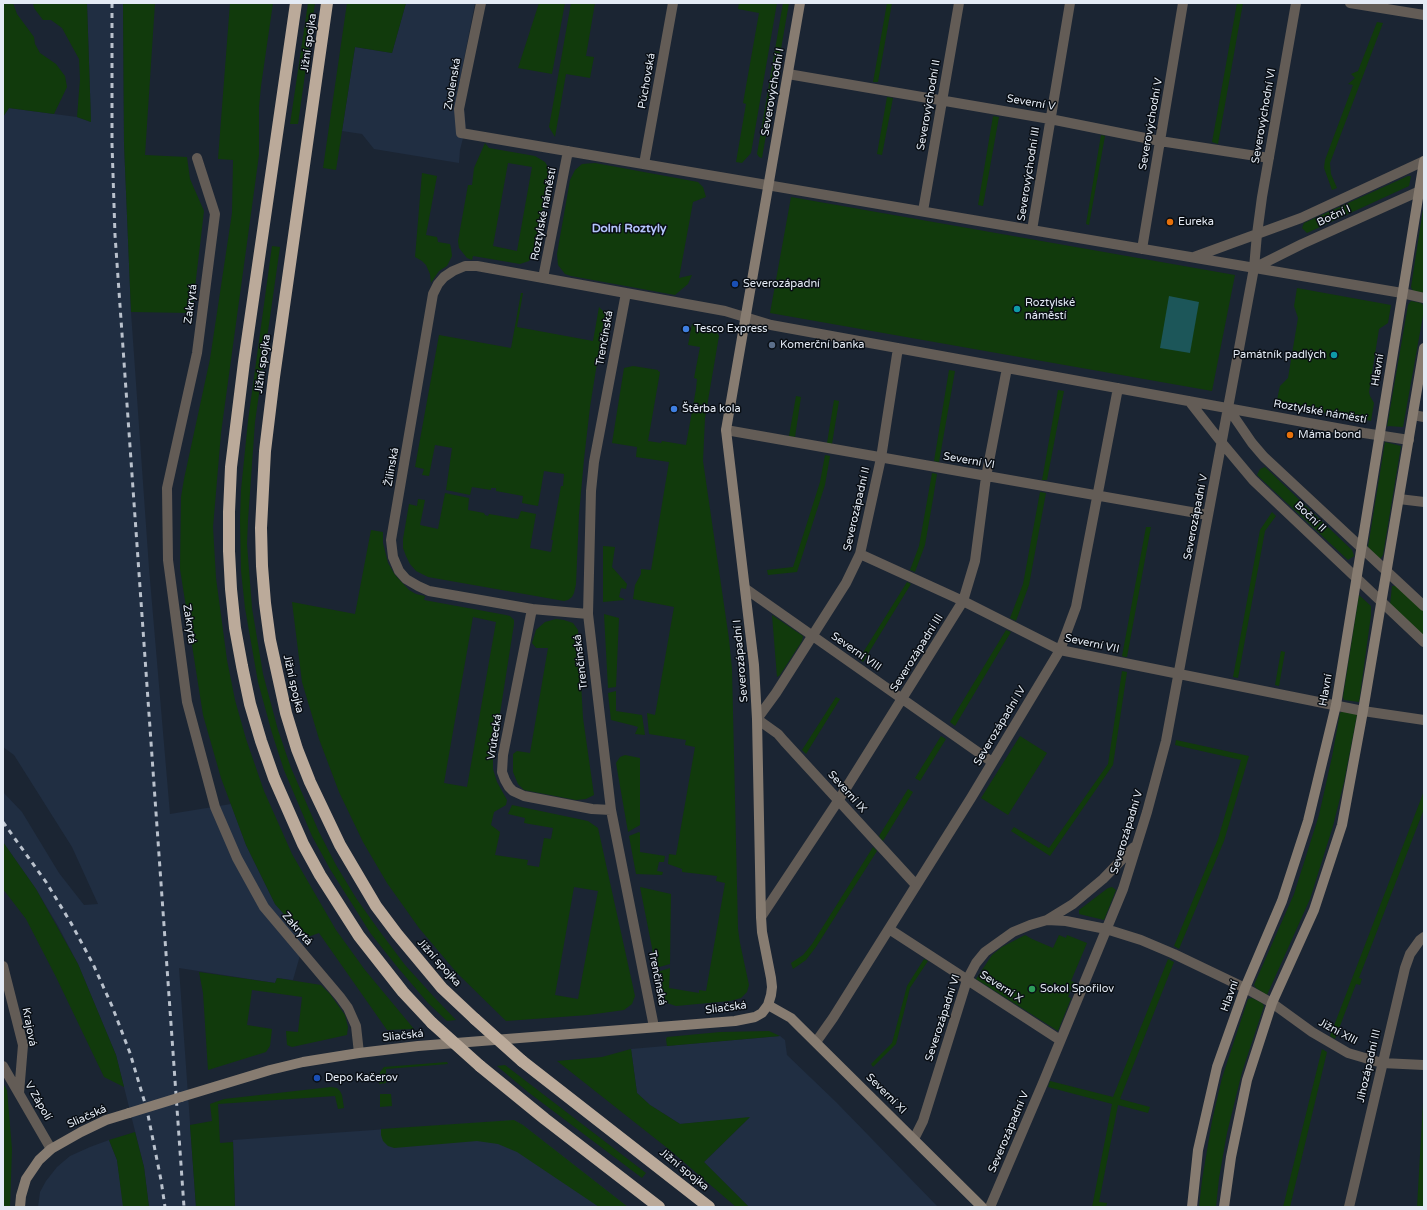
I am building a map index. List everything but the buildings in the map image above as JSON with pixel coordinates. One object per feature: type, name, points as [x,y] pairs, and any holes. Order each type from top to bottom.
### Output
[{"type":"highway","name":"Jižní spojka","points":[[296,3],[243,370],[232,460],[229,512],[231,589],[235,628],[244,674],[261,741],[276,785],[303,844],[320,876],[359,936],[403,992],[432,1023],[480,1066],[545,1119],[659,1207]]},
{"type":"highway","name":"Jižní spojka","points":[[327,3],[274,377],[262,490],[261,543],[265,603],[269,633],[277,677],[297,749],[310,782],[340,845],[372,900],[397,934],[442,988],[522,1061],[709,1207]]},
{"type":"street","name":"Zvolenská","points":[[481,3],[460,109],[461,133],[568,151]]},
{"type":"street","name":"Púchovská","points":[[644,164],[673,3]]},
{"type":"street","name":"Severovýchodní I","points":[[769,185],[800,3]]},
{"type":"street","name":"Severovýchodní II","points":[[923,212],[959,3]]},
{"type":"street","name":"Severovýchodní III","points":[[1032,230],[1070,3]]},
{"type":"street","name":"Severovýchodní V","points":[[1142,249],[1184,3]]},
{"type":"street","name":"Severovýchodní VI","points":[[1254,268],[1257,234],[1269,158],[1296,3]]},
{"type":"street","points":[[1350,3],[1424,15]]},
{"type":"street","name":"Severní V","points":[[788,74],[1050,119],[1160,141],[1269,158]]},
{"type":"street","points":[[568,151],[1402,293],[1424,298]]},
{"type":"street","name":"Roztylské náměstí","points":[[568,151],[543,278],[725,311],[771,325],[1409,440]]},
{"type":"street","name":"Zakrytá","points":[[197,158],[215,214],[197,353],[167,488],[168,560],[187,702],[215,807],[237,858],[264,907],[348,1008],[356,1026],[359,1053]]},
{"type":"street","name":"Boční I","points":[[1257,234],[1301,218],[1424,161]]},
{"type":"street","name":"Hlavní","points":[[1192,1207],[1198,1150],[1217,1067],[1245,988],[1282,901],[1308,821],[1336,705],[1402,293],[1421,190],[1424,161]]},
{"type":"street","points":[[746,317],[769,185]]},
{"type":"street","name":"Boční I","points":[[1254,268],[1302,244],[1421,190]]},
{"type":"street","points":[[1192,257],[1257,234]]},
{"type":"street","name":"Žilinská","points":[[543,278],[477,266],[465,266],[452,271],[438,284],[433,294],[391,540],[393,557],[399,571],[406,578],[429,591],[532,609],[588,614]]},
{"type":"street","points":[[1228,408],[1254,268]]},
{"type":"street","name":"Trenčínská","points":[[626,293],[591,491],[588,614],[611,810],[654,1027]]},
{"type":"street","name":"Severozápadní I","points":[[746,317],[726,430],[754,666],[757,719],[761,917],[762,932],[771,978],[771,995],[768,1005]]},
{"type":"street","name":"Severozápadní II","points":[[757,719],[776,693],[846,583],[860,554],[881,458],[898,348]]},
{"type":"street","points":[[1224,1207],[1231,1157],[1248,1080],[1272,1003],[1314,910],[1342,825],[1363,711],[1424,348]]},
{"type":"street","name":"Severozápadní III","points":[[761,917],[838,801],[963,601],[975,561],[986,477],[1007,368]]},
{"type":"street","name":"Severozápadní IV","points":[[816,1042],[889,929],[1060,650],[1076,607],[1118,388]]},
{"type":"street","name":"Boční II","points":[[1189,401],[1253,480],[1424,642]]},
{"type":"street","name":"Severozápadní V","points":[[990,1207],[1043,1083],[1122,889],[1147,812],[1166,741],[1228,408]]},
{"type":"street","name":"Boční II","points":[[1228,408],[1264,458],[1424,606]]},
{"type":"street","points":[[1413,415],[1424,417]]},
{"type":"street","name":"Severní VI","points":[[726,430],[1208,515]]},
{"type":"street","points":[[1399,499],[1424,502]]},
{"type":"street","name":"Severní VII","points":[[860,554],[963,601],[1060,650],[1363,711],[1424,720]]},
{"type":"street","name":"Severní VIII","points":[[746,589],[992,762]]},
{"type":"street","name":"Vrútecká","points":[[532,609],[503,755],[502,772],[505,780],[513,791],[524,796],[592,809],[611,810]]},
{"type":"street","name":"Severní IX","points":[[757,719],[778,734],[916,885]]},
{"type":"street","name":"Severozápadní VI","points":[[914,1139],[923,1121],[967,980],[976,963],[985,952],[1013,932],[1047,920],[1072,904],[1103,879],[1136,846]]},
{"type":"street","name":"Severozápadní VI","points":[[1047,920],[1066,921],[1106,929],[1148,943],[1245,988]]},
{"type":"street","name":"Severní X","points":[[889,929],[1060,1040]]},
{"type":"street","name":"Jihozápadní III","points":[[1349,1207],[1404,968],[1410,954],[1424,936]]},
{"type":"street","name":"Krajová","points":[[3,966],[23,1045],[19,1093]]},
{"type":"street","name":"Jižní XIII","points":[[1245,988],[1272,1003],[1312,1032],[1348,1053],[1382,1063],[1424,1065]]},
{"type":"street","name":"Sliačská","points":[[20,1207],[21,1196],[26,1179],[38,1160],[51,1149],[81,1132],[106,1120],[270,1070],[303,1062],[418,1046],[747,1019],[762,1013],[768,1005]]},
{"type":"street","name":"Severní XI","points":[[768,1005],[791,1018],[982,1207]]},
{"type":"street","name":"V Zápolí","points":[[3,1066],[51,1149]]},
{"type":"shaded area","points":[[87,3],[123,3],[124,143],[131,312],[149,568],[170,814],[231,804],[246,845],[275,904],[305,938],[293,980],[277,978],[275,983],[179,968],[196,1207],[149,1207],[144,1167],[116,1055],[78,964],[58,926],[36,889],[3,842],[3,792],[22,812],[59,873],[84,905],[98,904],[72,847],[14,755],[3,747],[3,117],[9,108],[77,117],[91,122]]},
{"type":"shaded area","points":[[406,3],[475,3],[456,100],[464,108],[466,126],[460,150],[459,163],[374,149],[362,134],[342,131],[355,47],[392,53]]},
{"type":"shaded area","points":[[1169,296],[1199,302],[1190,353],[1160,348]]},
{"type":"shaded area","points":[[780,1036],[785,1040],[787,1055],[836,1102],[938,1207],[749,1207],[704,1162],[749,1118],[680,1124],[650,1105],[637,1093],[631,1049]]},
{"type":"shaded area","points":[[514,1120],[523,1125],[628,1207],[235,1207],[233,1140]]},
{"type":"shaded area","points":[[109,1140],[117,1160],[124,1207],[38,1207],[40,1192],[46,1181],[57,1167],[70,1156]]},
{"type":"green space","points":[[3,3],[13,3],[17,14],[34,37],[35,44],[40,53],[56,64],[65,76],[67,87],[54,114],[9,108],[3,117]]},
{"type":"green space","points":[[33,3],[87,3],[91,122],[77,117],[80,79],[79,59],[62,28],[51,20],[43,20],[34,8]]},
{"type":"green space","points":[[123,3],[155,3],[145,155],[187,157],[190,179],[204,211],[192,313],[131,312],[124,143]]},
{"type":"green space","points":[[230,3],[273,3],[259,107],[259,155],[221,433],[213,527],[216,578],[227,660],[235,700],[246,739],[264,791],[292,854],[336,930],[365,970],[414,1029],[387,1030],[319,933],[305,938],[275,904],[246,845],[221,778],[203,715],[180,569],[181,497],[210,359],[232,213],[233,160],[218,159]]},
{"type":"green space","points":[[308,3],[315,3],[298,124],[290,124]]},
{"type":"green space","points":[[347,3],[406,3],[392,53],[355,47],[336,170],[323,168]]},
{"type":"green space","points":[[539,3],[565,3],[552,74],[518,68]]},
{"type":"green space","points":[[571,3],[595,3],[586,56],[594,57],[590,78],[566,74],[555,137],[549,127]]},
{"type":"green space","points":[[739,3],[777,3],[751,153],[742,163],[736,162],[746,104],[743,103],[759,13],[738,9]]},
{"type":"green space","points":[[783,3],[789,3],[762,158],[757,154]]},
{"type":"green space","points":[[887,3],[892,3],[878,82],[873,82]]},
{"type":"green space","points":[[1237,3],[1243,3],[1218,144],[1212,142]]},
{"type":"green space","points":[[1377,22],[1383,23],[1330,163],[1331,174],[1337,188],[1332,190],[1324,168],[1325,160],[1353,85],[1348,84],[1355,78],[1351,74],[1358,71]]},
{"type":"green space","points":[[887,97],[893,98],[882,155],[877,154]]},
{"type":"green space","points":[[993,116],[999,117],[983,206],[978,205]]},
{"type":"green space","points":[[1101,135],[1105,136],[1089,225],[1086,224]]},
{"type":"green space","points":[[485,143],[489,148],[535,156],[545,162],[548,167],[549,177],[535,249],[533,256],[529,261],[520,264],[473,256],[472,260],[467,258],[459,248],[458,241],[468,185],[472,185],[474,168]],"holes":[[[508,163],[532,167],[517,251],[493,246]]]},
{"type":"green space","points":[[595,163],[698,182],[703,187],[706,197],[693,202],[679,278],[692,275],[688,284],[675,295],[571,276],[565,274],[558,265],[557,254],[570,180],[575,170],[582,164]]},
{"type":"green space","points":[[422,173],[437,176],[426,235],[437,237],[438,242],[450,244],[452,256],[447,266],[439,271],[431,283],[430,274],[426,265],[415,257]]},
{"type":"green space","points":[[1408,176],[1411,176],[1409,186],[1307,233],[1302,228],[1304,223]]},
{"type":"green space","points":[[791,197],[1235,275],[1212,391],[770,313]]},
{"type":"green space","points":[[1424,203],[1424,293],[1413,291],[1411,287]]},
{"type":"green space","points":[[272,246],[280,247],[255,422],[247,544],[252,608],[263,674],[278,730],[291,768],[319,832],[336,865],[356,898],[405,965],[456,1020],[447,1021],[428,1003],[399,969],[371,934],[330,869],[312,836],[284,770],[258,682],[245,608],[241,571],[240,520],[241,490],[248,421]]},
{"type":"green space","points":[[1297,288],[1391,305],[1388,323],[1379,329],[1369,392],[1374,403],[1371,421],[1276,404],[1280,386],[1288,378],[1298,318],[1294,306]]},
{"type":"green space","points":[[521,293],[523,293],[517,327],[593,341],[599,307],[605,313],[590,407],[584,459],[579,514],[576,584],[572,597],[564,601],[428,577],[416,571],[410,564],[403,548],[403,539],[409,504],[417,506],[418,499],[425,500],[420,525],[438,529],[445,493],[469,498],[468,510],[484,513],[488,516],[489,514],[518,519],[521,511],[536,514],[530,548],[551,552],[553,540],[551,540],[561,486],[563,486],[564,474],[544,471],[538,506],[522,503],[523,496],[496,491],[496,488],[491,488],[491,490],[472,487],[470,495],[446,490],[452,448],[435,445],[429,476],[422,475],[424,469],[415,467],[439,335],[511,348]]},
{"type":"green space","points":[[1411,301],[1421,303],[1424,306],[1424,310],[1403,427],[1387,427],[1408,305]]},
{"type":"green space","points":[[692,324],[711,328],[717,332],[719,336],[705,418],[703,461],[732,669],[738,929],[749,985],[747,992],[741,998],[730,1001],[676,1006],[667,1003],[662,997],[657,972],[670,968],[669,988],[699,993],[699,990],[706,991],[725,883],[716,881],[717,876],[682,872],[682,869],[668,864],[669,854],[676,855],[695,747],[685,745],[686,740],[649,734],[647,713],[655,715],[674,607],[633,599],[635,585],[641,574],[641,569],[651,570],[669,462],[636,457],[637,447],[612,443],[624,368],[633,366],[658,370],[660,372],[648,441],[661,443],[662,441],[686,445],[696,389],[697,379],[694,378],[700,347],[688,345]]},
{"type":"green space","points":[[949,370],[955,371],[939,462],[934,461]]},
{"type":"green space","points":[[1058,390],[1064,391],[1047,480],[1042,480]]},
{"type":"green space","points":[[796,396],[801,397],[795,437],[789,436]]},
{"type":"green space","points":[[834,400],[839,401],[832,444],[827,443]]},
{"type":"green space","points":[[1385,442],[1401,446],[1383,555],[1380,559],[1368,547]]},
{"type":"green space","points":[[825,455],[830,456],[825,485],[797,572],[768,575],[767,570],[793,567],[820,482]]},
{"type":"green space","points":[[1265,467],[1352,550],[1354,556],[1348,560],[1257,475],[1260,469]]},
{"type":"green space","points":[[932,473],[937,474],[933,499],[925,545],[915,572],[910,570],[919,546]]},
{"type":"green space","points":[[1040,492],[1046,493],[1029,585],[1016,621],[1010,618],[1023,584]]},
{"type":"green space","points":[[1272,512],[1276,516],[1265,531],[1238,678],[1233,677],[1260,530]]},
{"type":"green space","points":[[1146,527],[1151,527],[1127,657],[1125,657],[1122,656]]},
{"type":"green space","points":[[371,530],[383,532],[383,543],[388,563],[395,575],[409,590],[416,594],[425,596],[424,600],[506,615],[510,616],[514,620],[493,758],[493,769],[497,782],[507,800],[506,805],[494,812],[491,825],[500,832],[495,855],[528,860],[527,865],[539,867],[544,838],[551,839],[553,828],[524,823],[525,818],[508,814],[512,805],[588,821],[598,828],[635,996],[632,1004],[624,1010],[588,1015],[506,1021],[457,973],[419,928],[387,883],[363,842],[339,792],[319,739],[302,682],[292,602],[355,614]],"holes":[[[473,617],[496,622],[467,787],[444,783]],[[574,887],[598,891],[578,999],[555,995]]]},
{"type":"green space","points":[[603,546],[615,547],[612,567],[627,584],[626,589],[621,588],[619,597],[624,600],[603,602]]},
{"type":"green space","points":[[907,582],[911,584],[863,662],[859,659]]},
{"type":"green space","points":[[1392,586],[1396,586],[1424,611],[1424,637],[1390,605]]},
{"type":"green space","points":[[1359,595],[1371,606],[1371,615],[1359,702],[1344,700],[1343,697]]},
{"type":"green space","points":[[604,614],[619,618],[616,687],[608,688]]},
{"type":"green space","points":[[772,615],[803,636],[802,641],[780,675],[777,677]]},
{"type":"green space","points":[[556,619],[573,623],[578,630],[583,718],[594,795],[586,799],[576,800],[524,790],[518,784],[513,772],[513,754],[517,751],[530,753],[548,648],[536,648],[532,643],[536,630],[545,622]]},
{"type":"green space","points":[[1006,630],[1011,632],[955,726],[950,722]]},
{"type":"green space","points":[[1281,651],[1285,652],[1279,686],[1275,685]]},
{"type":"green space","points":[[1122,671],[1127,672],[1113,765],[1050,856],[1011,831],[1014,827],[1049,848],[1108,764]]},
{"type":"green space","points":[[616,691],[616,711],[642,715],[645,735],[635,734],[638,727],[611,720],[608,693]]},
{"type":"green space","points":[[836,697],[840,699],[806,754],[802,750]]},
{"type":"green space","points":[[1343,711],[1357,715],[1344,782],[1333,826],[1310,899],[1267,995],[1254,985],[1294,894],[1319,815],[1340,713]]},
{"type":"green space","points":[[941,736],[946,739],[920,781],[915,778]]},
{"type":"green space","points":[[1020,736],[1047,753],[1008,815],[981,798]]},
{"type":"green space","points":[[1176,740],[1249,756],[1224,841],[1179,949],[1174,946],[1218,839],[1241,760],[1175,745]]},
{"type":"green space","points":[[625,755],[640,758],[640,825],[628,832],[616,763],[620,757]]},
{"type":"green space","points":[[908,789],[913,792],[883,841],[879,836]]},
{"type":"green space","points":[[1424,791],[1424,809],[1359,978],[1362,979],[1360,985],[1356,984],[1335,1039],[1330,1036]]},
{"type":"green space","points":[[639,832],[640,852],[665,856],[664,862],[659,862],[657,871],[663,872],[662,875],[636,874],[629,836]]},
{"type":"green space","points":[[3,842],[36,889],[78,964],[116,1055],[124,1087],[104,1077],[56,977],[26,919],[3,889]]},
{"type":"green space","points":[[873,847],[877,851],[816,947],[806,960],[793,969],[791,963],[803,955],[812,944]]},
{"type":"green space","points":[[640,887],[671,894],[670,964],[656,968]]},
{"type":"green space","points":[[1112,887],[1116,890],[1104,920],[1079,914],[1079,910],[1108,888]]},
{"type":"green space","name":"Sokol Spořilov","points":[[1025,935],[1053,948],[1059,935],[1066,938],[1067,935],[1087,943],[1071,981],[1074,982],[1068,997],[1071,998],[1058,1031],[976,979],[992,955],[1002,947]]},
{"type":"green space","points":[[924,959],[928,961],[910,988],[896,1044],[873,1067],[871,1064],[892,1043],[907,986]]},
{"type":"green space","points":[[1168,959],[1174,962],[1120,1099],[1150,1107],[1148,1113],[1118,1105],[1099,1202],[1107,1203],[1106,1207],[1092,1207],[1112,1104],[1048,1087],[1050,1081],[1113,1097]]},
{"type":"green space","points":[[199,972],[275,983],[277,978],[321,985],[330,994],[345,1015],[348,1027],[347,1035],[292,1047],[287,1045],[286,1031],[298,1032],[302,997],[252,990],[247,1025],[272,1029],[270,1046],[266,1052],[208,1070],[203,993]]},
{"type":"green space","points":[[1252,998],[1262,1003],[1264,1006],[1242,1072],[1227,1133],[1219,1178],[1216,1207],[1199,1207],[1212,1121],[1222,1078],[1248,999]]},
{"type":"green space","points":[[769,1031],[780,1036],[667,1046],[666,1039],[667,1037],[720,1032]]},
{"type":"green space","points":[[631,1049],[637,1093],[650,1105],[680,1124],[750,1117],[704,1162],[749,1207],[736,1207],[671,1151],[557,1061],[602,1057]]},
{"type":"green space","points":[[1322,1049],[1327,1052],[1290,1207],[1283,1207]]},
{"type":"green space","points":[[447,1062],[448,1064],[386,1069],[386,1083],[379,1084],[380,1072],[384,1067]]},
{"type":"green space","points":[[505,1065],[646,1173],[642,1178],[528,1092],[497,1066]]},
{"type":"green space","points":[[3,1083],[7,1090],[12,1149],[10,1207],[3,1207]]},
{"type":"green space","points":[[331,1087],[337,1088],[340,1091],[344,1108],[338,1109],[335,1096],[218,1104],[220,1143],[233,1142],[235,1207],[196,1207],[190,1125],[212,1121],[210,1104],[224,1099]]},
{"type":"green space","points":[[380,1094],[391,1094],[392,1106],[380,1107]]},
{"type":"green space","points":[[1423,1103],[1423,1207],[1417,1207]]},
{"type":"green space","points":[[514,1120],[523,1125],[628,1207],[599,1207],[517,1152],[498,1144],[477,1141],[394,1148],[388,1146],[383,1141],[381,1135],[381,1129]]},
{"type":"green space","points":[[135,1132],[144,1167],[149,1207],[123,1207],[117,1160],[109,1140]]},
{"type":"railway","points":[[112,3],[112,144],[115,235],[184,1207]]},
{"type":"railway","points":[[3,822],[46,882],[71,923],[93,964],[112,1006],[130,1053],[147,1110],[165,1207]]},
{"type":"place","name":"Eureka","points":[[1170,222]]},
{"type":"place","name":"Severozápadní","points":[[735,284]]},
{"type":"place","name":"Roztylské náměstí","points":[[1017,309]]},
{"type":"place","name":"Tesco Express","points":[[686,329]]},
{"type":"place","name":"Komerční banka","points":[[772,345]]},
{"type":"place","name":"Památník padlých","points":[[1334,355]]},
{"type":"place","name":"Štěrba kola","points":[[674,409]]},
{"type":"place","name":"Máma bond","points":[[1290,435]]},
{"type":"place","name":"Sokol Spořilov","points":[[1032,989]]},
{"type":"place","name":"Depo Kačerov","points":[[317,1078]]},
{"type":"district","name":"Dolní Roztyly","points":[[629,229]]}]
